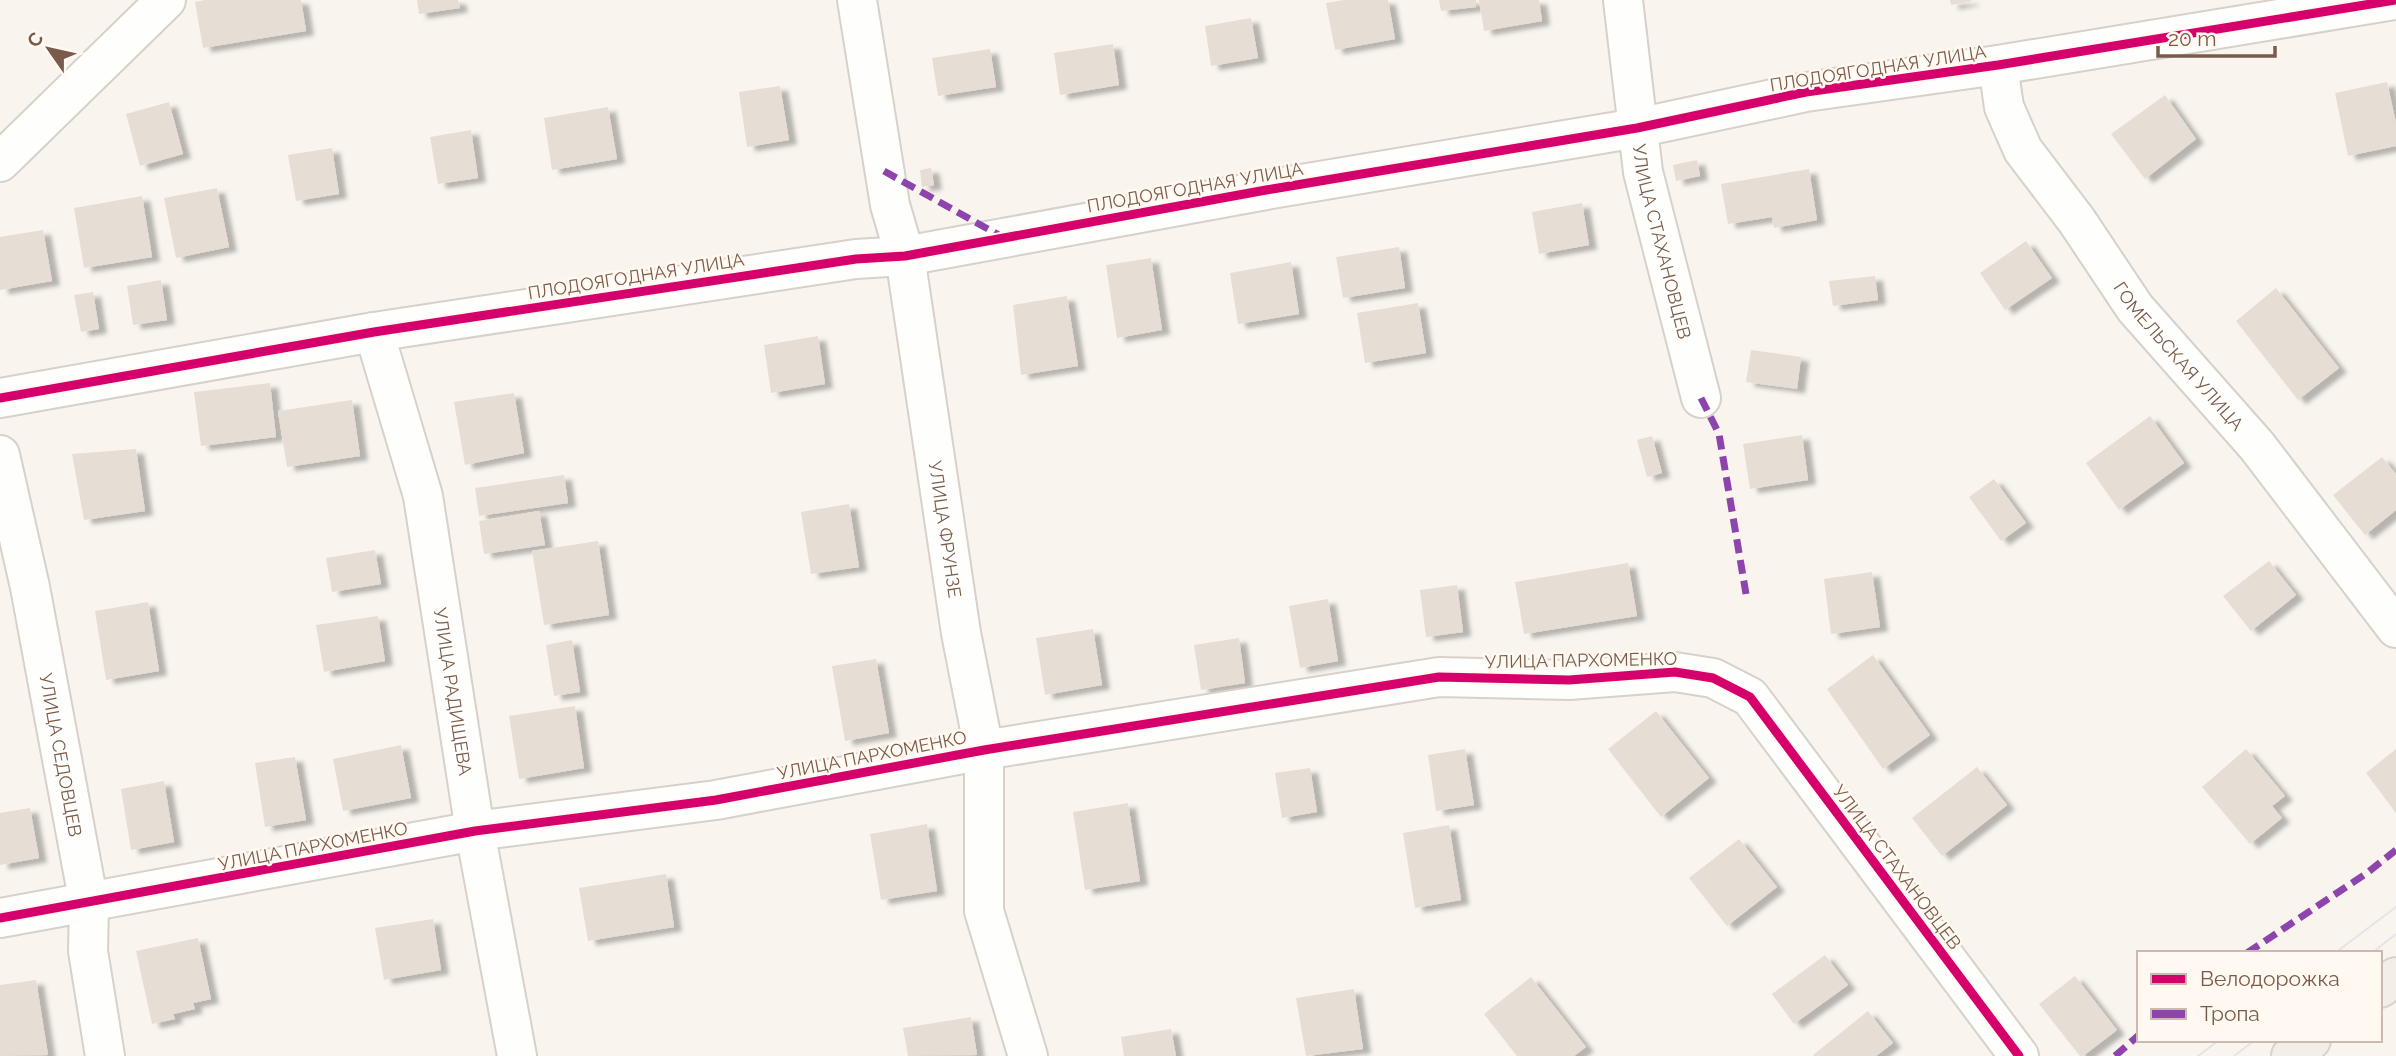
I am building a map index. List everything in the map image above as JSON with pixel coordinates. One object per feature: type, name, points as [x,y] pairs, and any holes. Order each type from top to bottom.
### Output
[{"type":"main road","points":[[2291,1056],[2309,1042]]},
{"type":"street","points":[[0,162],[166,0]]},
{"type":"street","name":"УЛИЦА ФРУНЗЕ","points":[[857,0],[890,205],[905,256],[961,633],[984,750],[984,911],[1028,1056]]},
{"type":"street","name":"УЛИЦА СТАХАНОВЦЕВ","points":[[1623,0],[1643,172],[1701,398]]},
{"type":"street","name":"ПЛОДОЯГОДНАЯ УЛИЦА","points":[[0,398],[374,332],[856,259],[905,256],[1266,190],[1637,128],[1807,92],[1998,65],[2395,0]]},
{"type":"street","name":"ГОМЕЛЬСКАЯ УЛИЦА","points":[[1998,65],[2004,107],[2023,150],[2077,221],[2136,308],[2257,446],[2396,628]]},
{"type":"street","name":"УЛИЦА РАДИЩЕВА","points":[[374,332],[423,496],[475,831],[517,1056]]},
{"type":"street","name":"УЛИЦА СЕДОВЦЕВ","points":[[0,455],[30,587],[89,904],[88,951],[105,1056]]},
{"type":"street","name":"УЛИЦА ПАРХОМЕНКО","points":[[0,918],[89,904],[475,831],[716,800],[984,750],[1438,677],[1569,680],[1675,672],[1713,678],[1750,697]]},
{"type":"street","name":"УЛИЦА СТАХАНОВЦЕВ","points":[[1750,697],[2019,1056]]},
{"type":"building","points":[[301,0],[306,31],[203,48],[195,2]]},
{"type":"building","points":[[417,0],[458,0],[460,8],[419,14]]},
{"type":"building","points":[[1344,0],[1388,0],[1395,39],[1335,50],[1326,3]]},
{"type":"building","points":[[1439,0],[1476,0],[1476,7],[1441,11]]},
{"type":"building","points":[[1479,0],[1539,0],[1542,21],[1484,31]]},
{"type":"building","points":[[1950,0],[1971,0],[1972,1],[1951,5]]},
{"type":"building","points":[[1251,18],[1258,58],[1211,66],[1205,26]]},
{"type":"building","points":[[1113,44],[1119,85],[1060,95],[1054,53]]},
{"type":"building","points":[[990,49],[996,87],[938,96],[932,58]]},
{"type":"building","points":[[2387,82],[2396,123],[2396,146],[2348,156],[2335,93]]},
{"type":"building","points":[[780,86],[789,140],[747,147],[739,92]]},
{"type":"building","points":[[2165,95],[2196,139],[2145,179],[2111,134]]},
{"type":"building","points":[[169,102],[183,154],[140,166],[126,114]]},
{"type":"building","points":[[608,107],[617,159],[552,170],[544,118]]},
{"type":"building","points":[[471,130],[478,178],[438,184],[430,137]]},
{"type":"building","points":[[332,148],[339,194],[296,201],[288,155]]},
{"type":"building","points":[[1697,160],[1700,176],[1676,181],[1673,165]]},
{"type":"building","points":[[931,168],[934,185],[922,187],[920,170]]},
{"type":"building","points":[[1809,169],[1817,220],[1774,228],[1772,217],[1728,224],[1721,184]]},
{"type":"building","points":[[217,188],[229,247],[176,258],[164,198]]},
{"type":"building","points":[[142,196],[152,257],[84,268],[74,208]]},
{"type":"building","points":[[1582,203],[1589,245],[1539,254],[1532,212]]},
{"type":"building","points":[[43,230],[52,281],[0,290],[0,237]]},
{"type":"building","points":[[2026,241],[2052,278],[2005,310],[1980,273]]},
{"type":"building","points":[[1399,247],[1405,288],[1343,298],[1336,257]]},
{"type":"building","points":[[1151,258],[1162,330],[1117,338],[1106,265]]},
{"type":"building","points":[[1291,262],[1299,314],[1238,324],[1230,273]]},
{"type":"building","points":[[1875,276],[1878,300],[1833,306],[1829,281]]},
{"type":"building","points":[[161,280],[167,320],[133,325],[127,286]]},
{"type":"building","points":[[2276,288],[2339,368],[2298,400],[2236,321]]},
{"type":"building","points":[[93,292],[99,329],[81,332],[74,295]]},
{"type":"building","points":[[1067,296],[1078,366],[1021,375],[1013,305]]},
{"type":"building","points":[[1418,303],[1426,353],[1365,363],[1357,313]]},
{"type":"building","points":[[818,336],[825,384],[771,393],[764,345]]},
{"type":"building","points":[[1751,350],[1801,357],[1797,389],[1746,382]]},
{"type":"building","points":[[270,383],[276,437],[201,446],[194,392]]},
{"type":"building","points":[[514,393],[524,453],[465,465],[454,402]]},
{"type":"building","points":[[352,400],[360,456],[287,467],[278,411]]},
{"type":"building","points":[[2150,416],[2184,463],[2119,510],[2086,463]]},
{"type":"building","points":[[1802,435],[1808,480],[1750,489],[1743,444]]},
{"type":"building","points":[[1652,436],[1662,473],[1647,477],[1637,440]]},
{"type":"building","points":[[136,449],[145,511],[84,520],[72,454]]},
{"type":"building","points":[[2382,457],[2396,474],[2396,510],[2365,535],[2333,495]]},
{"type":"building","points":[[564,475],[568,503],[479,516],[475,488]]},
{"type":"building","points":[[1994,479],[2026,523],[2001,541],[1969,497]]},
{"type":"building","points":[[849,504],[859,567],[811,574],[801,512]]},
{"type":"building","points":[[539,511],[545,545],[484,554],[479,521]]},
{"type":"building","points":[[598,541],[609,615],[544,625],[532,551]]},
{"type":"building","points":[[375,550],[381,584],[332,592],[326,558]]},
{"type":"building","points":[[2269,561],[2296,595],[2251,631],[2223,596]]},
{"type":"building","points":[[1628,563],[1637,616],[1524,634],[1515,582]]},
{"type":"building","points":[[1872,572],[1880,627],[1831,634],[1824,579]]},
{"type":"building","points":[[1457,585],[1463,632],[1426,637],[1420,590]]},
{"type":"building","points":[[1328,599],[1338,661],[1300,668],[1289,606]]},
{"type":"building","points":[[148,602],[159,671],[106,680],[95,611]]},
{"type":"building","points":[[378,616],[385,661],[324,672],[316,625]]},
{"type":"building","points":[[1093,629],[1102,685],[1045,695],[1036,638]]},
{"type":"building","points":[[1239,638],[1245,683],[1201,690],[1194,645]]},
{"type":"building","points":[[572,640],[580,692],[554,696],[546,645]]},
{"type":"building","points":[[1873,655],[1930,735],[1883,769],[1827,689]]},
{"type":"building","points":[[876,659],[889,733],[845,741],[832,666]]},
{"type":"building","points":[[575,706],[584,768],[519,779],[509,716]]},
{"type":"building","points":[[1656,711],[1709,778],[1661,817],[1608,749]]},
{"type":"building","points":[[401,745],[411,798],[343,811],[333,759]]},
{"type":"building","points":[[1465,749],[1474,805],[1436,811],[1428,755]]},
{"type":"building","points":[[2246,749],[2285,796],[2272,806],[2282,818],[2250,844],[2202,787]]},
{"type":"building","points":[[2396,749],[2396,813],[2366,773]]},
{"type":"building","points":[[295,757],[306,820],[265,827],[255,763]]},
{"type":"building","points":[[1977,767],[2007,805],[1942,856],[1912,818]]},
{"type":"building","points":[[1310,768],[1317,812],[1282,818],[1275,773]]},
{"type":"building","points":[[164,781],[174,842],[131,850],[121,789]]},
{"type":"building","points":[[1128,803],[1140,881],[1085,890],[1073,812]]},
{"type":"building","points":[[30,808],[39,858],[0,865],[0,813]]},
{"type":"building","points":[[927,824],[937,891],[881,900],[870,834]]},
{"type":"building","points":[[1449,825],[1461,900],[1415,908],[1403,833]]},
{"type":"building","points":[[1739,839],[1777,887],[1727,926],[1689,878]]},
{"type":"building","points":[[666,874],[674,927],[588,941],[579,888]]},
{"type":"building","points":[[433,919],[441,970],[384,980],[375,928]]},
{"type":"building","points":[[198,938],[211,999],[193,1003],[195,1009],[173,1014],[175,1019],[152,1024],[136,951]]},
{"type":"building","points":[[1825,955],[1848,985],[1794,1024],[1772,994]]},
{"type":"building","points":[[2075,976],[2117,1030],[2083,1056],[2080,1056],[2039,1004]]},
{"type":"building","points":[[1531,977],[1586,1047],[1574,1056],[1517,1056],[1484,1014]]},
{"type":"building","points":[[36,980],[48,1055],[0,1056],[0,985]]},
{"type":"building","points":[[1354,989],[1363,1049],[1306,1056],[1296,998]]},
{"type":"building","points":[[1868,1011],[1893,1043],[1876,1056],[1813,1055]]},
{"type":"building","points":[[971,1017],[977,1055],[908,1056],[903,1028]]},
{"type":"building","points":[[1171,1029],[1176,1056],[1124,1056],[1121,1037]]},
{"type":"tram line","points":[[2338,951],[2396,907]]},
{"type":"tram line","points":[[2375,951],[2396,934]]},
{"type":"tram line","points":[[2198,1056],[2216,1042]]},
{"type":"tram line","points":[[2234,1056],[2252,1042]]},
{"type":"marked path","points":[[884,171],[1004,238]]},
{"type":"marked path","points":[[1701,398],[1719,434],[1746,594]]},
{"type":"marked path","points":[[2250,951],[2367,873],[2396,850]]},
{"type":"marked path","points":[[2115,1056],[2137,1037]]},
{"type":"cycle path","points":[[0,398],[374,332],[856,259],[905,256],[1266,190],[1637,128],[1806,92],[1998,65],[2395,0]]},
{"type":"cycle path","points":[[0,918],[475,831],[716,800],[984,750],[1439,677],[1569,680],[1675,672],[1713,678],[1750,697],[2019,1056]]}]
